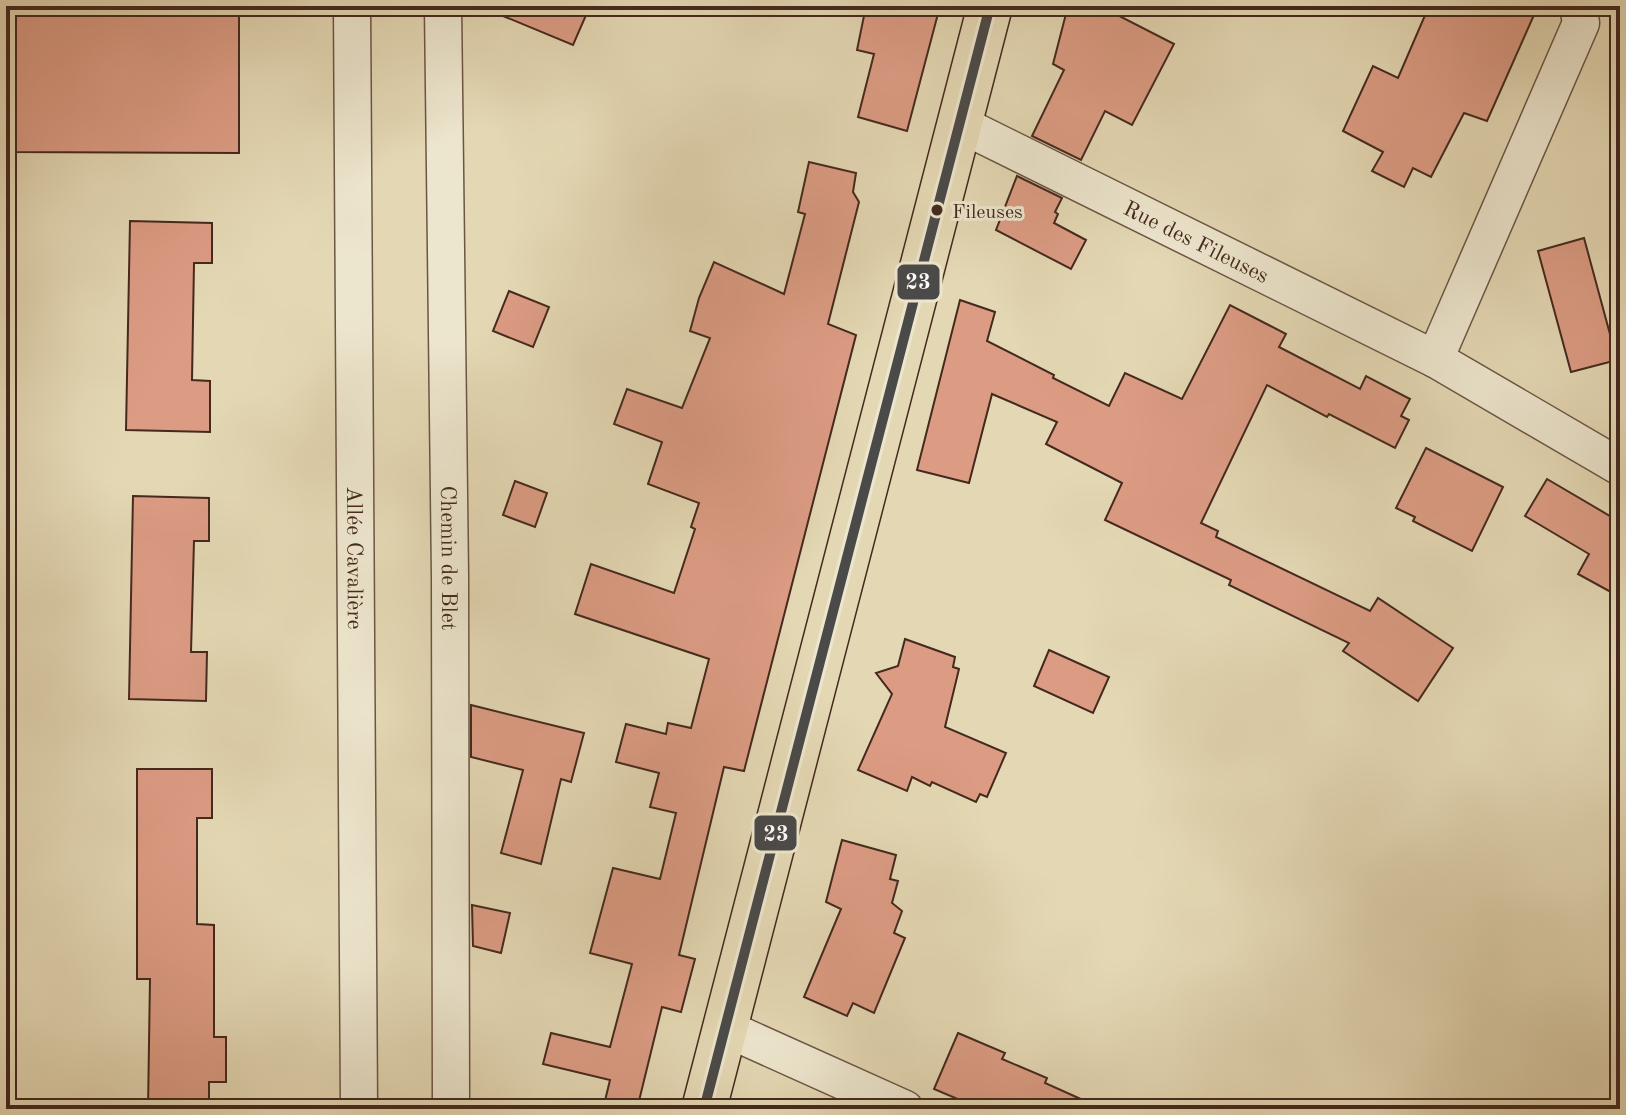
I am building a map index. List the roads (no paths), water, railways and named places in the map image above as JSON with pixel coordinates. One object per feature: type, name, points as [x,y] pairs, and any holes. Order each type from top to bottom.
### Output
[{"type":"main road","points":[[704,1109],[990,6]]},
{"type":"street","name":"Allée Cavalière","points":[[352,6],[359,1109]]},
{"type":"street","name":"Chemin de Blet","points":[[443,6],[450,576],[451,1109]]},
{"type":"street","points":[[1435,359],[1581,23],[1578,6]]},
{"type":"street","name":"Rue des Fileuses","points":[[960,124],[1435,359],[1620,467]]},
{"type":"street","points":[[725,1028],[905,1109]]},
{"type":"place","name":"Fileuses","points":[[937,210]]}]
